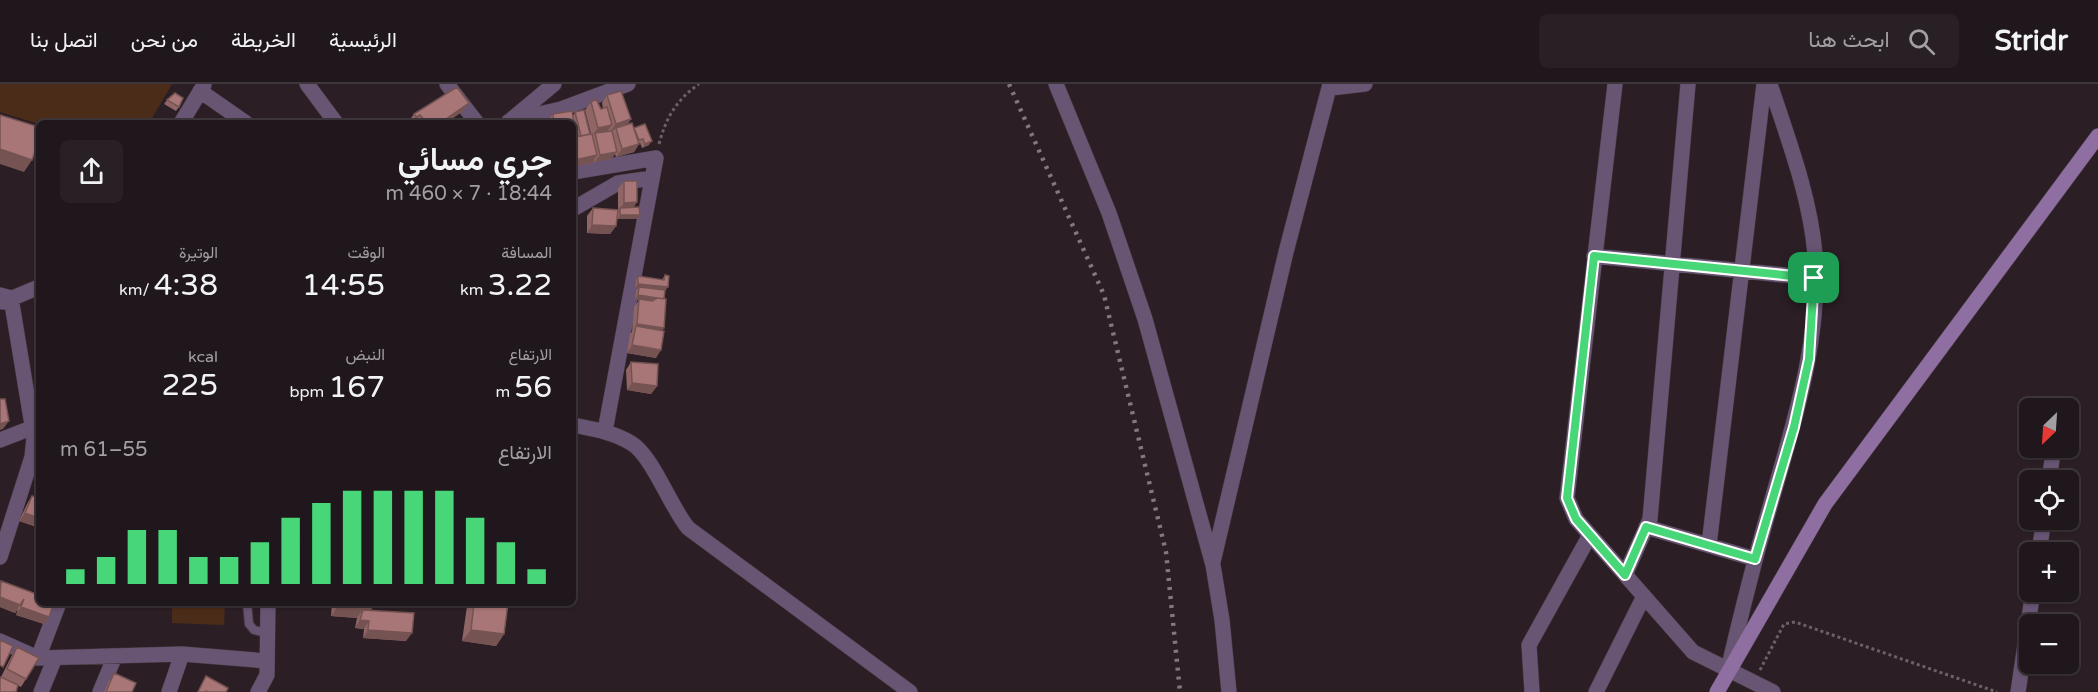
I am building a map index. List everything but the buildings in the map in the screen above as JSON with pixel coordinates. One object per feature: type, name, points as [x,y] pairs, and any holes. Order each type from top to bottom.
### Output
[{"type":"street","points":[[307,84],[334,120]]},
{"type":"street","points":[[510,120],[554,84]]},
{"type":"street","points":[[517,120],[561,110],[628,84]]},
{"type":"street","points":[[1056,84],[1109,213],[1145,319],[1213,565],[1222,620],[1228,692]]},
{"type":"street","points":[[1213,565],[1286,252],[1330,86],[1365,84]]},
{"type":"street","points":[[1615,84],[1567,498],[1576,519],[1693,652],[1773,692]]},
{"type":"street","points":[[1625,575],[1650,519],[1688,84]]},
{"type":"street","points":[[1709,545],[1764,84]]},
{"type":"street","points":[[1728,671],[1755,559],[1794,427],[1809,359],[1815,255],[1807,201],[1770,84]]},
{"type":"street","points":[[450,85],[475,120]]},
{"type":"street","points":[[183,120],[202,87],[242,120]]},
{"type":"street","points":[[1717,692],[1825,504],[1851,465],[2094,141]]},
{"type":"street","points":[[576,171],[656,158],[605,432]]},
{"type":"street","points":[[576,207],[618,183],[652,178]]},
{"type":"street","points":[[1594,256],[1742,273],[1814,278]]},
{"type":"street","points":[[0,557],[34,470],[35,427],[4,299],[36,288]]},
{"type":"street","points":[[576,426],[605,432],[633,444],[645,457],[678,516],[688,528],[910,692]]},
{"type":"street","points":[[0,440],[35,427]]},
{"type":"street","points":[[1646,527],[1755,559]]},
{"type":"street","points":[[1532,692],[1529,645],[1590,535]]},
{"type":"street","points":[[1596,692],[1644,596]]},
{"type":"street","points":[[2018,692],[2031,602]]},
{"type":"street","points":[[38,658],[55,606]]},
{"type":"street","points":[[258,692],[267,675],[268,606]]},
{"type":"street","points":[[0,641],[38,658],[182,654],[267,661]]},
{"type":"street","points":[[169,692],[182,654]]},
{"type":"street","points":[[100,692],[115,656]]},
{"type":"street","points":[[41,692],[56,658]]},
{"type":"lane","points":[[247,606],[249,624],[254,630],[267,633]]},
{"type":"path","points":[[656,158],[664,124],[672,110],[683,96],[699,84]]},
{"type":"path","points":[[1754,683],[1784,624],[1788,621],[1997,692]]},
{"type":"shaded area","points":[[0,84],[172,84],[151,120],[36,120],[36,123],[0,112]]},
{"type":"shaded area","points":[[172,606],[225,606],[224,625],[172,623]]},
{"type":"railway","points":[[1009,84],[1104,295],[1166,552],[1180,692]]},
{"type":"route","points":[[1594,256],[1742,273],[1814,278],[1809,359],[1794,427],[1755,559],[1646,527],[1625,575],[1576,519],[1567,498],[1594,256]]}]
